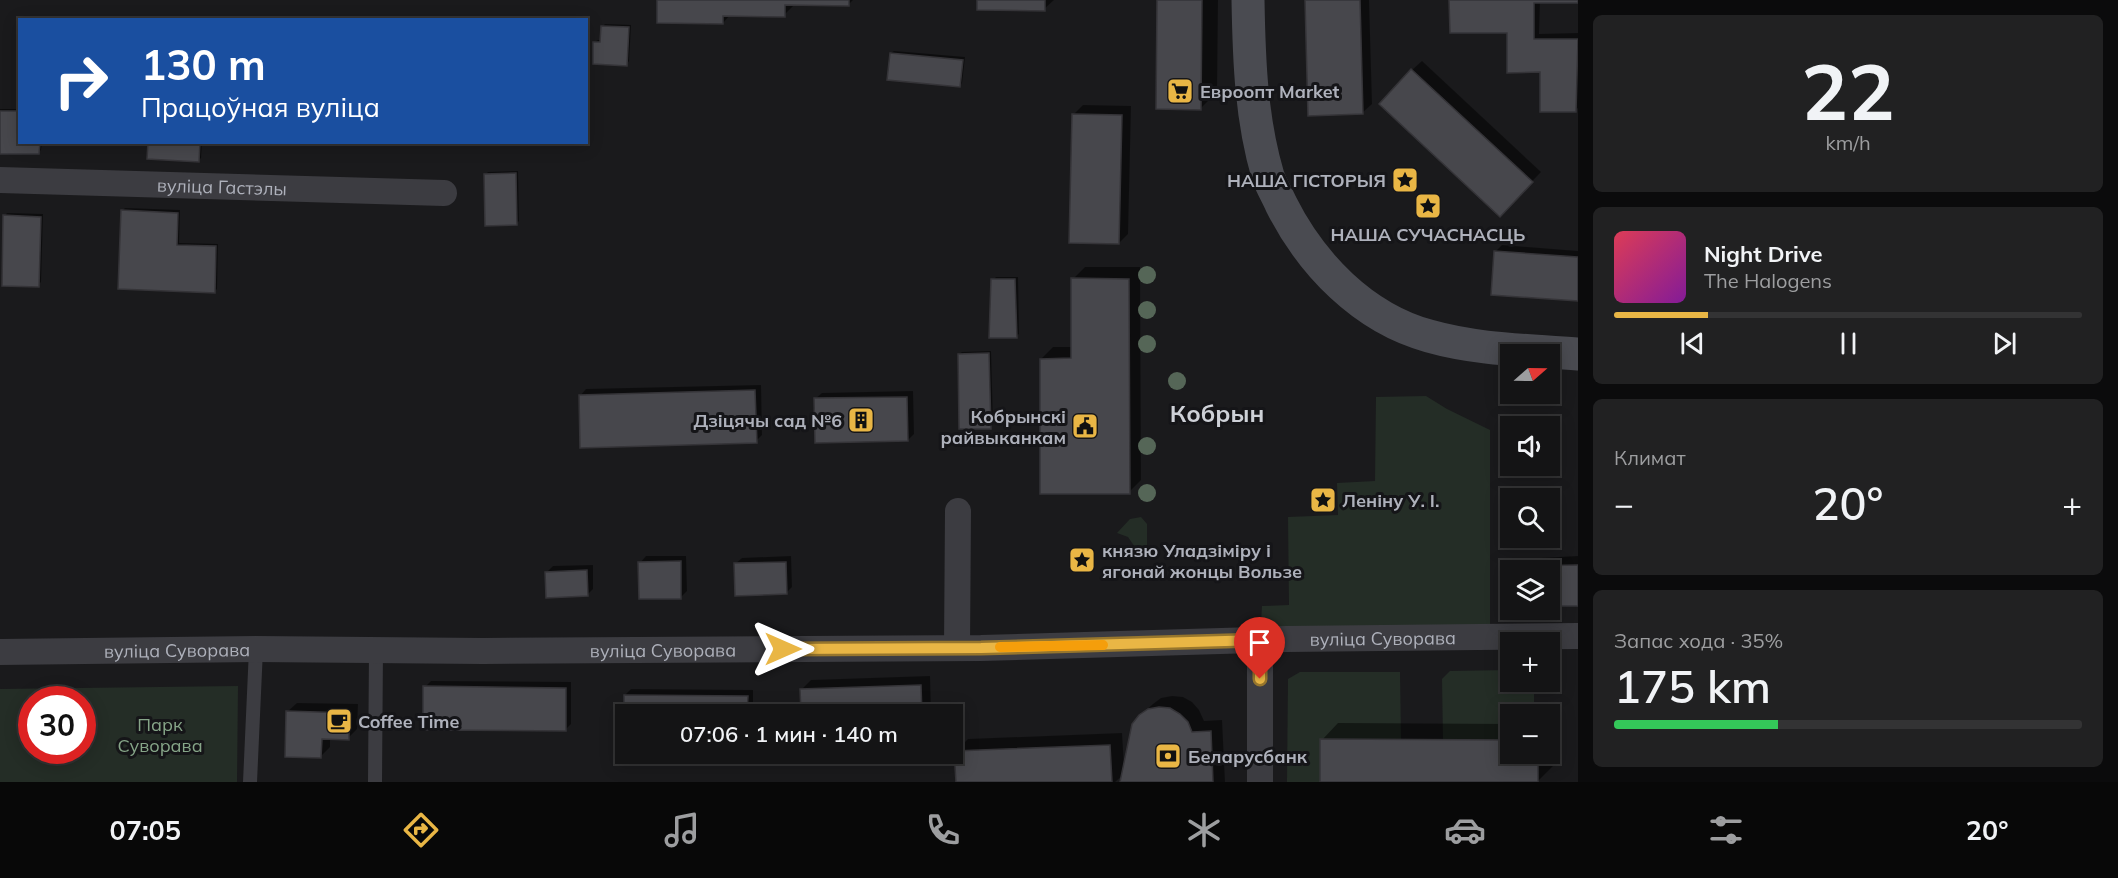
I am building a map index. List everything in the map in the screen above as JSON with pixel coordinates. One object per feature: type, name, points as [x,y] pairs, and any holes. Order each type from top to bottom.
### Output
[{"type":"main road","points":[[1248,0],[1249,58],[1258,134],[1269,179],[1291,223],[1319,263],[1351,294],[1384,318],[1427,336],[1472,346],[1578,354]]},
{"type":"street","name":"вуліца Гастэлы","points":[[0,180],[444,193]]},
{"type":"street","points":[[957,648],[958,511]]},
{"type":"street","name":"вуліца Суворава","points":[[0,652],[256,649],[957,648],[1260,640],[1578,636]]},
{"type":"street","points":[[1260,640],[1260,782]]},
{"type":"lane","points":[[250,782],[256,649]]},
{"type":"lane","points":[[375,782],[376,650]]},
{"type":"green space","points":[[1426,396],[1490,430],[1490,630],[1260,640],[1262,606],[1289,605],[1288,517],[1338,515],[1337,483],[1375,481],[1376,397]]},
{"type":"green space","points":[[1141,517],[1147,524],[1147,549],[1139,553],[1128,537],[1117,533],[1130,519]]},
{"type":"green space","points":[[1500,670],[1500,692],[1534,692],[1534,704],[1500,704],[1500,740],[1443,740],[1442,679],[1450,671]]},
{"type":"green space","points":[[1300,672],[1400,672],[1401,740],[1320,782],[1287,782],[1288,679]]},
{"type":"green space","name":"Парк Суворава","points":[[238,686],[237,782],[0,782],[0,689],[18,689],[18,764],[96,764],[96,688]]},
{"type":"building","points":[[657,0],[849,0],[849,6],[785,5],[785,17],[723,16],[723,24],[657,23]]},
{"type":"building","points":[[977,0],[1045,0],[1045,11],[977,10]]},
{"type":"building","points":[[1157,0],[1202,0],[1201,110],[1156,109]]},
{"type":"building","points":[[1305,0],[1360,0],[1363,114],[1308,116]]},
{"type":"building","points":[[1449,0],[1578,0],[1578,3],[1534,3],[1534,39],[1578,39],[1576,112],[1540,112],[1540,72],[1507,73],[1507,33],[1450,33]]},
{"type":"building","points":[[601,26],[629,27],[627,66],[593,64],[593,42],[600,42]]},
{"type":"building","points":[[890,53],[963,60],[960,87],[887,80]]},
{"type":"building","points":[[1411,69],[1533,182],[1500,217],[1379,104]]},
{"type":"building","points":[[0,111],[18,111],[18,144],[40,144],[39,154],[0,154]]},
{"type":"building","points":[[1072,114],[1122,115],[1119,244],[1069,243]]},
{"type":"building","points":[[148,144],[200,144],[199,162],[147,159]]},
{"type":"building","points":[[516,173],[517,225],[485,226],[484,174]]},
{"type":"building","points":[[121,210],[178,213],[177,245],[216,246],[215,293],[118,289]]},
{"type":"building","points":[[3,215],[41,217],[39,287],[2,286]]},
{"type":"building","points":[[1494,251],[1578,257],[1578,301],[1491,295]]},
{"type":"building","name":"Кобрынскі райвыканкам","points":[[1071,278],[1129,279],[1130,494],[1040,494],[1040,359],[1071,358]]},
{"type":"building","points":[[991,279],[1015,279],[1017,338],[989,338]]},
{"type":"building","points":[[989,353],[991,429],[959,429],[958,354]]},
{"type":"building","points":[[755,390],[757,443],[580,448],[579,395]]},
{"type":"building","name":"Дзіцячы сад №6","points":[[907,397],[908,441],[815,443],[814,398]]},
{"type":"building","points":[[681,561],[681,599],[639,599],[638,562]]},
{"type":"building","points":[[786,562],[787,594],[735,596],[734,563]]},
{"type":"building","points":[[1560,565],[1578,565],[1578,606],[1560,606]]},
{"type":"building","points":[[587,570],[588,596],[546,598],[545,572]]},
{"type":"building","points":[[921,685],[922,704],[801,704],[800,689]]},
{"type":"building","points":[[423,686],[566,688],[566,731],[423,730]]},
{"type":"building","points":[[624,695],[748,696],[748,704],[624,704]]},
{"type":"building","name":"Беларусбанк","points":[[1170,708],[1180,714],[1188,722],[1192,732],[1211,731],[1213,782],[1120,782],[1132,724],[1148,709]]},
{"type":"building","points":[[286,711],[349,713],[349,740],[322,739],[321,758],[285,757]]},
{"type":"building","points":[[1320,739],[1500,740],[1500,764],[1538,764],[1538,782],[1320,782]]},
{"type":"building","points":[[1110,745],[1112,782],[956,782],[955,764],[963,764],[963,751]]},
{"type":"slow traffic","points":[[1000,647],[1103,645]]},
{"type":"place","name":"Евроопт Market","points":[[1180,91]]},
{"type":"place","name":"НАША ГІСТОРЫЯ","points":[[1405,180]]},
{"type":"place","name":"НАША СУЧАСНАСЦЬ","points":[[1428,206]]},
{"type":"place","name":"Дзіцячы сад №6","points":[[861,420]]},
{"type":"place","name":"Кобрынскі райвыканкам","points":[[1085,426]]},
{"type":"place","name":"Леніну У. І.","points":[[1323,500]]},
{"type":"place","name":"князю Уладзіміру і ягонай жонцы Вользе","points":[[1082,560]]},
{"type":"place","name":"Coffee Time","points":[[339,721]]},
{"type":"place","name":"Беларусбанк","points":[[1168,756]]},
{"type":"district","name":"Кобрын","points":[[1217,413]]},
{"type":"route","points":[[783,649],[981,648],[1260,640],[1260,679]]}]
